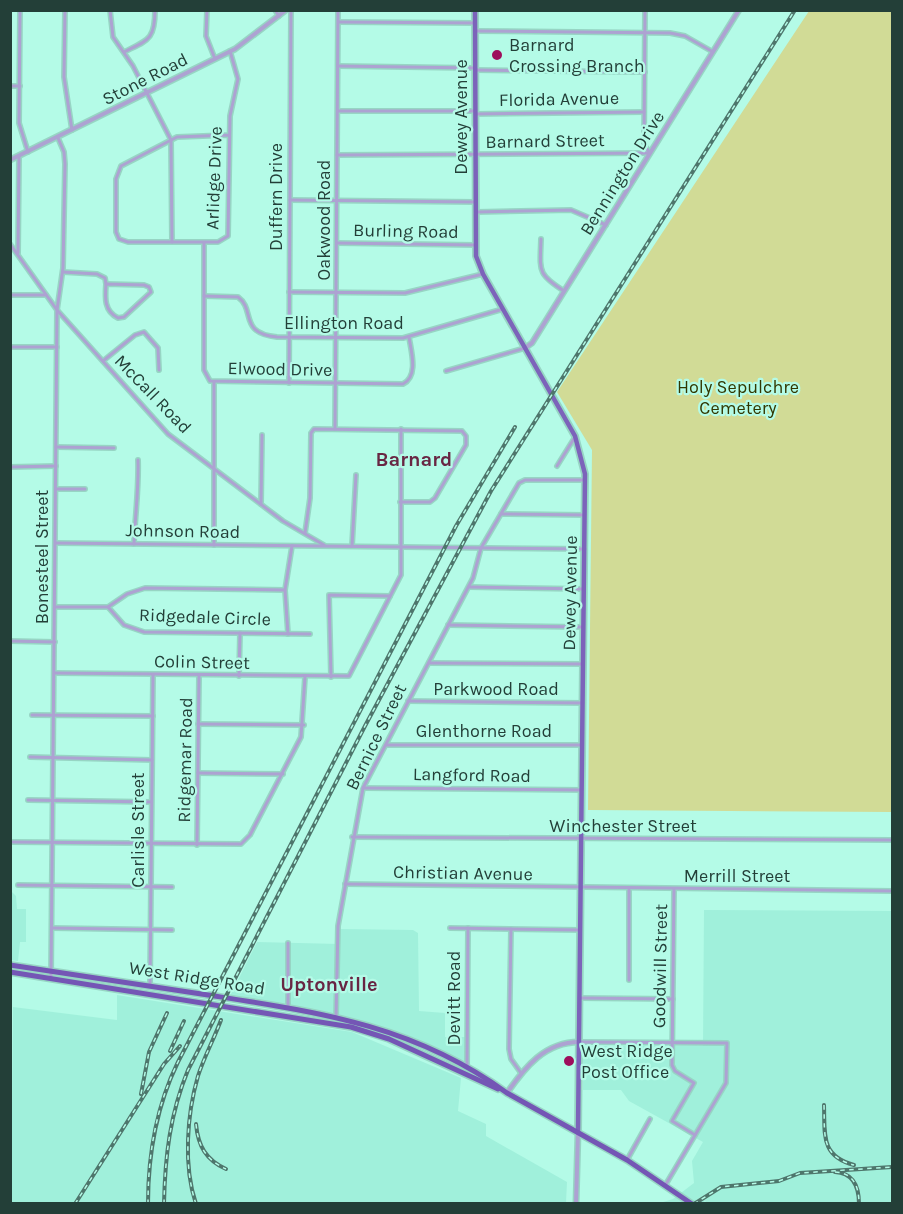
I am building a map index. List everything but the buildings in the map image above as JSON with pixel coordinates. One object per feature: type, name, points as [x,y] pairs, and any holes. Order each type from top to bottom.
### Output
[{"type":"highway","name":"West Ridge Road","points":[[10,965],[336,1016],[391,1032],[467,1068],[627,1160],[692,1203]]},
{"type":"highway","name":"West Ridge Road","points":[[10,972],[335,1023],[389,1039],[507,1093]]},
{"type":"main road","name":"Dewey Avenue","points":[[475,10],[475,245],[483,274],[575,436],[581,453],[585,480],[578,1132]]},
{"type":"street","points":[[20,10],[20,130],[28,152]]},
{"type":"street","points":[[65,10],[64,77],[72,130]]},
{"type":"street","points":[[110,10],[111,32],[147,93],[171,140],[172,242]]},
{"type":"street","points":[[124,52],[150,38],[154,30],[155,10]]},
{"type":"street","points":[[207,10],[206,36],[215,59]]},
{"type":"street","points":[[275,10],[279,16]]},
{"type":"street","name":"Stone Road","points":[[10,160],[230,51],[286,10]]},
{"type":"street","name":"Duffern Drive","points":[[289,383],[291,10]]},
{"type":"street","name":"Oakwood Road","points":[[335,429],[338,10]]},
{"type":"street","points":[[645,10],[644,147],[651,153]]},
{"type":"street","name":"Bennington Drive","points":[[525,348],[532,343],[739,10]]},
{"type":"street","points":[[338,22],[475,23]]},
{"type":"street","points":[[475,31],[682,34],[713,52]]},
{"type":"street","name":"Arlidge Drive","points":[[171,140],[118,169],[116,232],[122,241],[204,243],[223,241],[228,236],[230,111],[238,79],[230,51]]},
{"type":"street","points":[[338,66],[645,72]]},
{"type":"street","points":[[10,86],[20,86]]},
{"type":"street","name":"Florida Avenue","points":[[338,111],[644,112]]},
{"type":"street","points":[[171,140],[189,135],[229,135]]},
{"type":"street","name":"Bonesteel Street","points":[[51,978],[57,310],[63,273],[64,164],[64,152],[58,138]]},
{"type":"street","name":"Barnard Street","points":[[337,155],[651,153]]},
{"type":"street","points":[[18,254],[19,157]]},
{"type":"street","points":[[290,200],[475,202]]},
{"type":"street","points":[[475,212],[571,210],[606,225]]},
{"type":"street","points":[[541,239],[540,272],[545,279],[564,291]]},
{"type":"street","name":"Elwood Drive","points":[[204,243],[204,370],[207,378],[214,382],[398,385],[408,381],[413,369],[409,337]]},
{"type":"street","name":"Burling Road","points":[[337,243],[475,245]]},
{"type":"street","name":"McCall Road","points":[[10,244],[57,310],[168,434],[261,504],[325,546]]},
{"type":"street","points":[[63,273],[97,274],[105,278],[106,305],[118,318],[124,317],[151,294],[147,285],[106,284]]},
{"type":"street","points":[[289,292],[405,293],[483,274]]},
{"type":"street","points":[[10,295],[46,295]]},
{"type":"street","name":"Ellington Road","points":[[204,296],[238,297],[244,303],[248,320],[257,331],[270,336],[288,337],[409,337],[503,309]]},
{"type":"street","points":[[103,361],[135,334],[144,332],[158,348],[159,370]]},
{"type":"street","points":[[10,347],[57,347]]},
{"type":"street","points":[[446,371],[525,348]]},
{"type":"street","points":[[214,382],[214,545]]},
{"type":"street","points":[[400,502],[434,500],[467,440],[464,433],[456,429],[316,429],[311,433],[310,498],[305,534],[310,546],[585,549]]},
{"type":"street","points":[[330,677],[329,595],[390,596],[401,574],[401,429]]},
{"type":"street","points":[[261,504],[262,435]]},
{"type":"street","points":[[557,466],[575,436]]},
{"type":"street","points":[[56,447],[114,447]]},
{"type":"street","points":[[134,544],[139,504],[138,460]]},
{"type":"street","points":[[10,466],[56,466]]},
{"type":"street","points":[[352,546],[356,475]]},
{"type":"street","name":"Bernice Street","points":[[335,1023],[338,926],[352,837],[363,788],[468,587],[477,568],[481,548],[521,481],[585,480]]},
{"type":"street","points":[[56,489],[85,489]]},
{"type":"street","points":[[501,514],[585,515]]},
{"type":"street","name":"Johnson Road","points":[[56,543],[310,546]]},
{"type":"street","points":[[288,634],[285,590],[292,546]]},
{"type":"street","points":[[468,587],[584,589]]},
{"type":"street","name":"Ridgedale Circle","points":[[285,590],[145,588],[127,594],[108,607],[124,625],[138,631],[310,634]]},
{"type":"street","name":"Colin Street","points":[[55,674],[349,676],[390,596]]},
{"type":"street","points":[[55,607],[108,607]]},
{"type":"street","points":[[448,625],[584,627]]},
{"type":"street","points":[[239,675],[240,633]]},
{"type":"street","points":[[10,641],[55,642]]},
{"type":"street","points":[[428,663],[583,664]]},
{"type":"street","name":"Carlisle Street","points":[[150,986],[153,675]]},
{"type":"street","name":"Ridgemar Road","points":[[197,845],[199,675]]},
{"type":"street","points":[[13,843],[233,845],[244,842],[283,774],[301,737],[304,725],[304,677]]},
{"type":"street","name":"Parkwood Road","points":[[408,701],[583,703]]},
{"type":"street","points":[[32,715],[153,716]]},
{"type":"street","points":[[198,724],[304,725]]},
{"type":"street","name":"Glenthorne Road","points":[[386,745],[582,745]]},
{"type":"street","points":[[30,758],[152,760]]},
{"type":"street","points":[[198,773],[283,774]]},
{"type":"street","name":"Langford Road","points":[[363,788],[582,790]]},
{"type":"street","points":[[28,800],[152,802]]},
{"type":"street","name":"Winchester Street","points":[[352,837],[892,840]]},
{"type":"street","name":"Christian Avenue","points":[[345,884],[581,888]]},
{"type":"street","points":[[18,885],[172,887]]},
{"type":"street","name":"Merrill Street","points":[[581,888],[892,891]]},
{"type":"street","points":[[629,890],[629,980]]},
{"type":"street","name":"Goodwill Street","points":[[674,890],[673,1068],[694,1083],[672,1121],[695,1135]]},
{"type":"street","points":[[52,928],[172,930]]},
{"type":"street","points":[[450,928],[580,930]]},
{"type":"street","name":"Devitt Road","points":[[467,1068],[468,928]]},
{"type":"street","points":[[511,929],[509,1049],[511,1059],[521,1073]]},
{"type":"street","points":[[288,943],[288,1008]]},
{"type":"street","points":[[579,998],[673,999]]},
{"type":"street","points":[[507,1093],[521,1073],[548,1049],[579,1042],[727,1043],[726,1083],[666,1184]]},
{"type":"street","points":[[627,1160],[650,1119]]},
{"type":"street","name":"Dewey Avenue","points":[[576,1203],[578,1132]]},
{"type":"shaded area","points":[[11,891],[16,896],[17,909],[26,909],[26,942],[20,942],[18,961],[11,960]]},
{"type":"shaded area","points":[[704,910],[892,911],[892,1203],[708,1204],[705,1201],[702,1203],[660,1203],[673,1199],[694,1183],[692,1161],[703,1142],[629,1101],[621,1090],[583,1090],[583,1053],[589,1046],[703,1046]]},
{"type":"shaded area","points":[[339,929],[413,930],[418,933],[419,1011],[445,1013],[445,1037],[467,1037],[467,1068],[386,1030],[229,998],[257,942],[339,944]]},
{"type":"shaded area","points":[[117,995],[352,1032],[461,1078],[458,1111],[486,1124],[486,1136],[567,1182],[566,1203],[11,1203],[13,1007],[117,1020]]},
{"type":"green space","name":"Holy Sepulchre Cemetery","points":[[809,11],[892,11],[892,812],[588,810],[592,450],[557,392]]},
{"type":"railway","points":[[164,1204],[170,1135],[188,1070],[365,726],[491,491],[795,10]]},
{"type":"railway","points":[[148,1204],[155,1131],[164,1096],[178,1062],[456,526],[515,427]]},
{"type":"railway","points":[[141,1094],[149,1052],[167,1013]]},
{"type":"railway","points":[[196,1204],[188,1157],[191,1107],[200,1069],[221,1020]]},
{"type":"railway","points":[[170,1051],[184,1021]]},
{"type":"railway","points":[[75,1204],[164,1064],[180,1046]]},
{"type":"railway","points":[[824,1105],[825,1134],[830,1150],[835,1156],[854,1165]]},
{"type":"railway","points":[[196,1124],[204,1151],[208,1157],[226,1169]]},
{"type":"railway","points":[[694,1204],[721,1187],[779,1181],[800,1173],[892,1167]]},
{"type":"railway","points":[[835,1172],[851,1178],[858,1192],[859,1204]]},
{"type":"place","name":"Barnard Crossing Branch","points":[[497,55]]},
{"type":"place","name":"West Ridge Post Office","points":[[569,1061]]},
{"type":"district","name":"Barnard","points":[[414,459]]},
{"type":"district","name":"Uptonville","points":[[329,984]]}]
